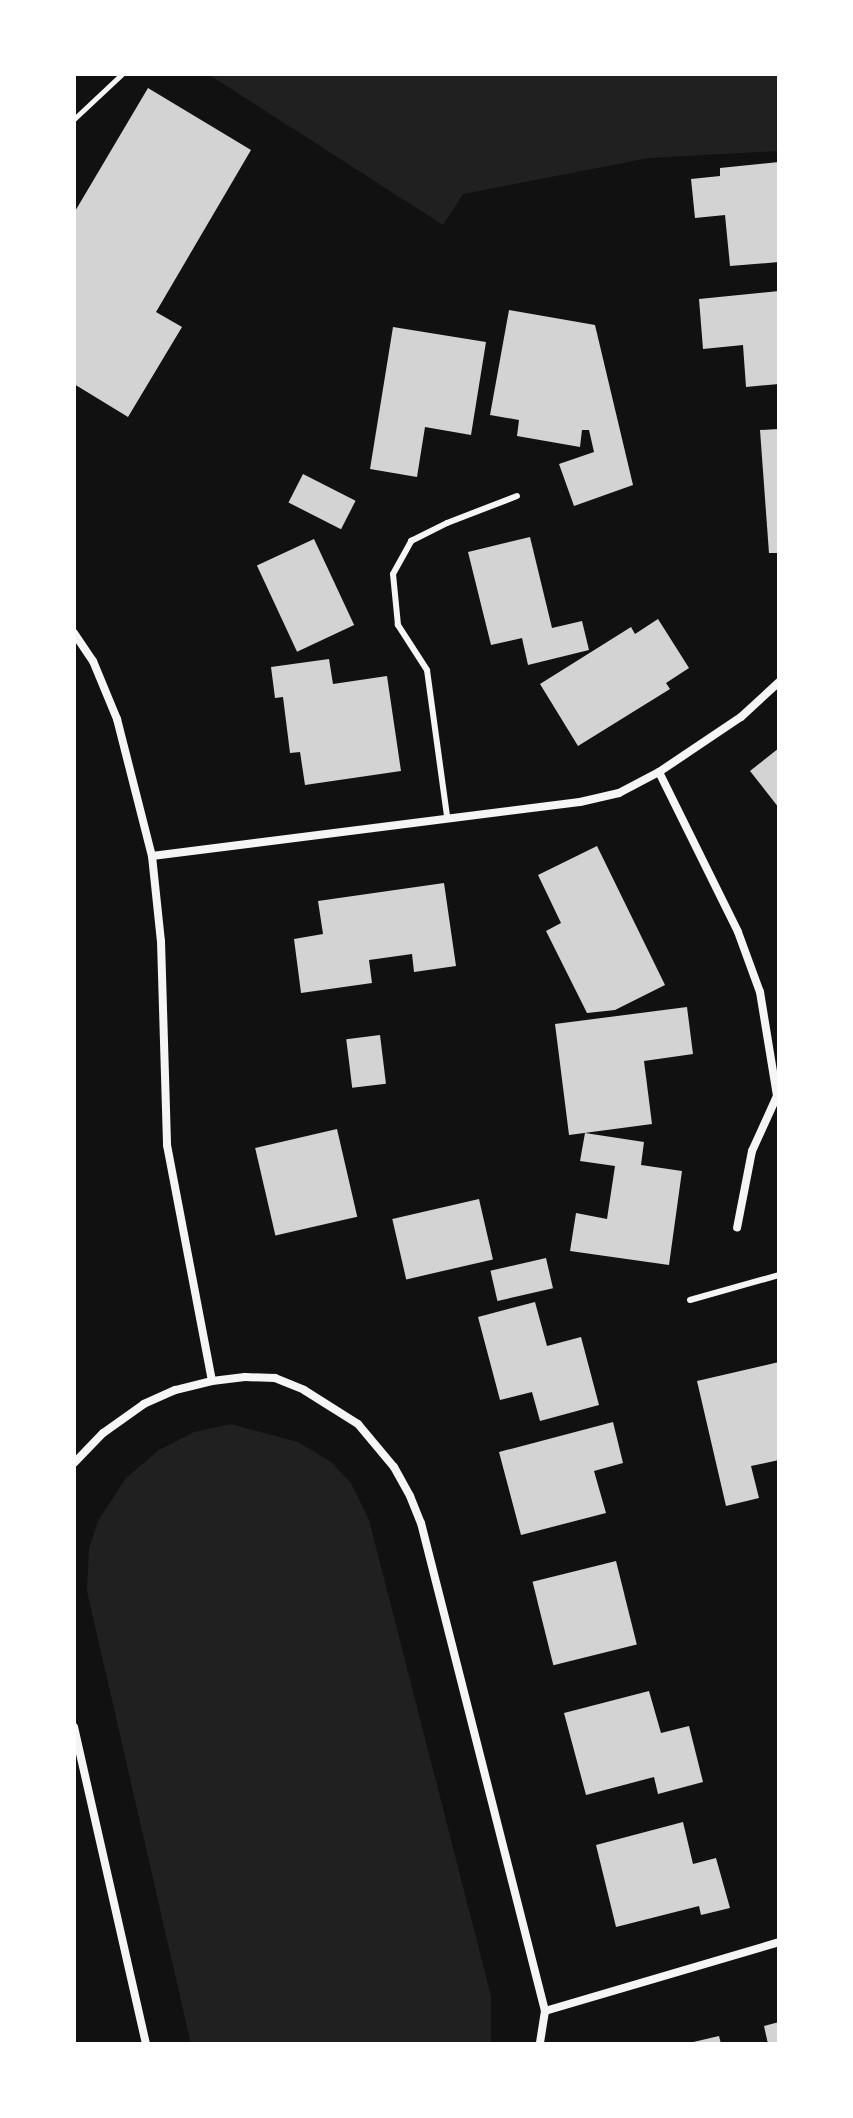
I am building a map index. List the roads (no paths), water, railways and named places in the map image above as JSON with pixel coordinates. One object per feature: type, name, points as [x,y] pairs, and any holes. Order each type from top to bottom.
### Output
[{"type":"street","points":[[74,633],[93,661],[117,719],[152,856],[161,941],[167,1145],[212,1381]]},
{"type":"street","points":[[152,856],[447,816],[580,802],[619,793],[659,772],[741,717],[779,682]]},
{"type":"street","points":[[659,772],[743,944],[760,992],[778,1096],[752,1151],[737,1228]]},
{"type":"street","points":[[74,1463],[103,1433],[144,1404],[175,1390],[245,1377],[275,1378],[327,1403],[358,1424],[394,1467],[421,1523],[545,2011],[540,2044]]},
{"type":"street","points":[[74,1727],[146,2044]]},
{"type":"street","points":[[545,2011],[779,1942]]},
{"type":"lane","points":[[447,816],[427,670],[398,625],[393,574],[411,541],[447,523],[517,496]]},
{"type":"lane","points":[[690,1300],[779,1275]]}]
